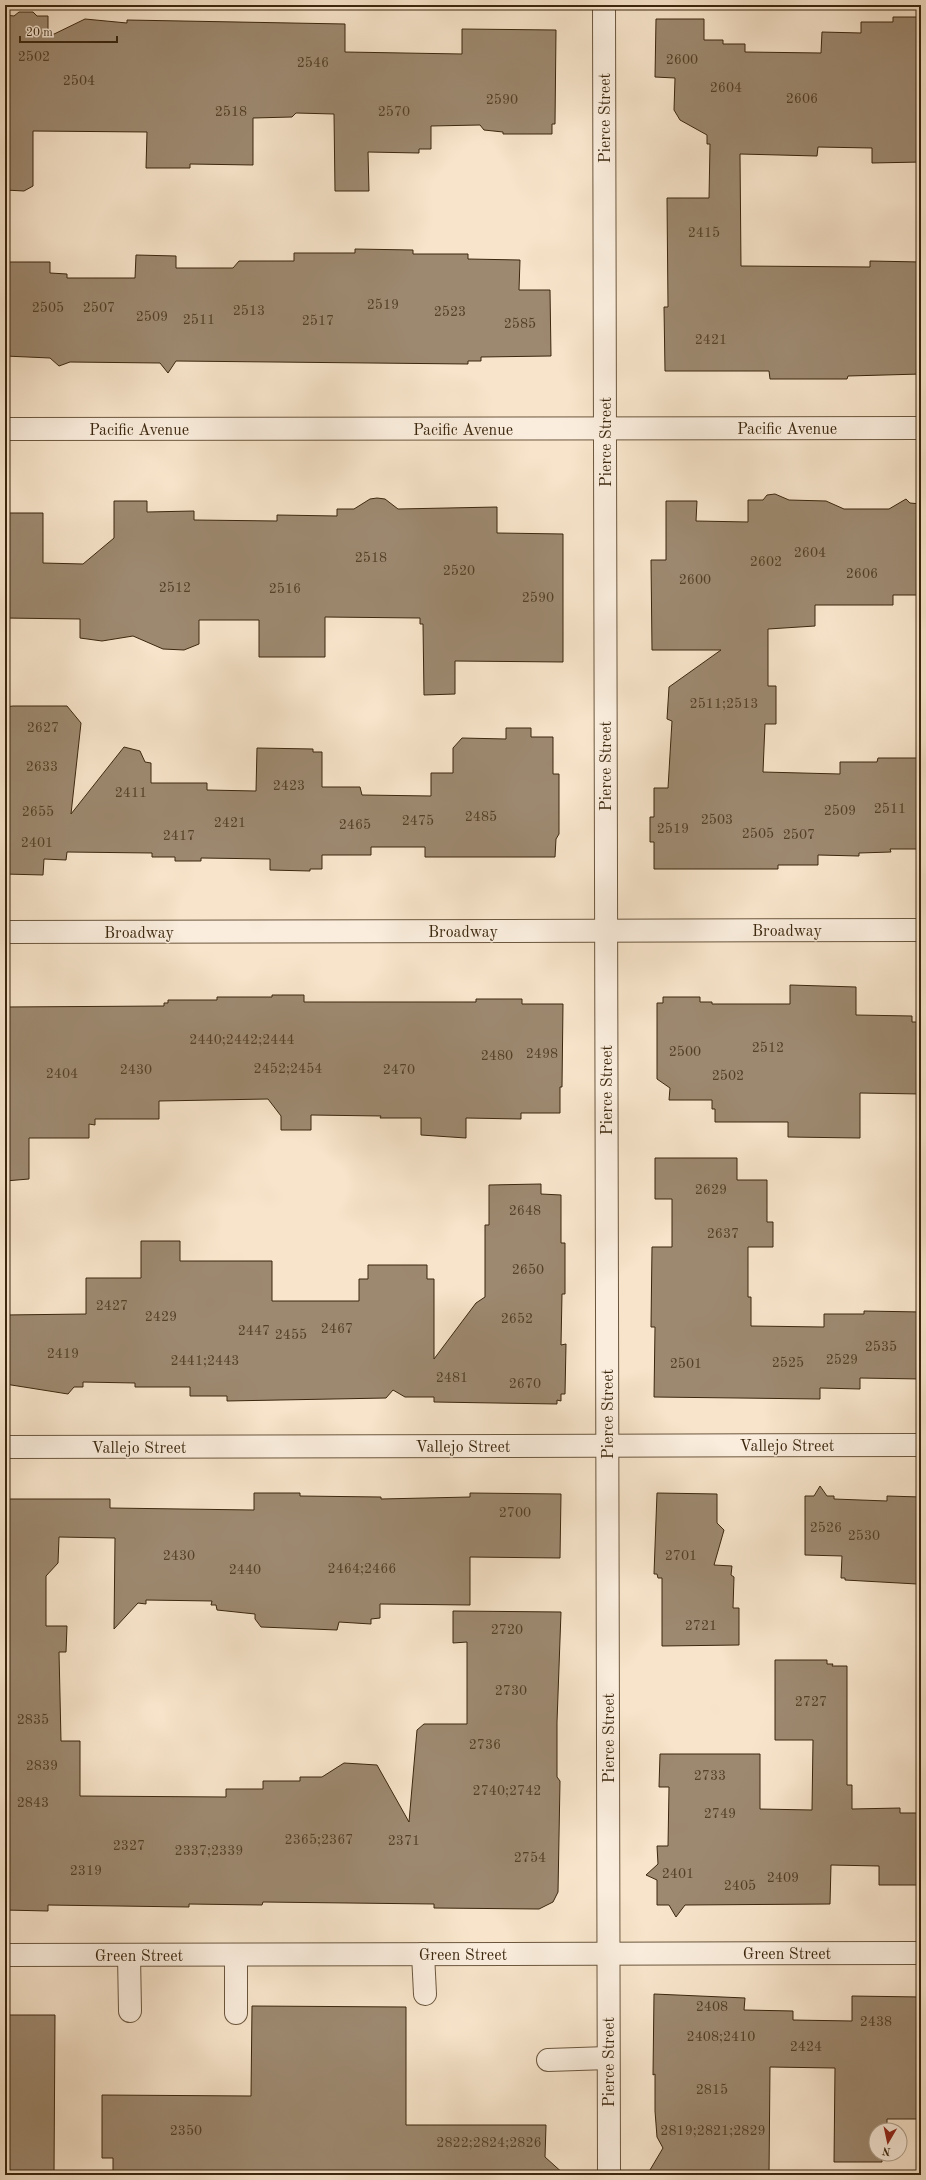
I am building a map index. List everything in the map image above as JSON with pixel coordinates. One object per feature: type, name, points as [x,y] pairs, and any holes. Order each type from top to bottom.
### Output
[{"type":"street","name":"Pierce Street","points":[[604,5],[609,2175]]},
{"type":"street","name":"Pacific Avenue","points":[[5,429],[921,428]]},
{"type":"street","name":"Broadway","points":[[5,932],[921,930]]},
{"type":"street","name":"Vallejo Street","points":[[5,1447],[921,1445]]},
{"type":"street","name":"Green Street","points":[[5,1955],[921,1953]]},
{"type":"street","points":[[423,1954],[425,1994]]},
{"type":"street","points":[[129,1955],[130,2011]]},
{"type":"street","points":[[236,1955],[236,2013]]},
{"type":"street","points":[[548,2060],[608,2058]]},
{"type":"building","points":[[19,12],[33,12],[37,16],[48,16],[48,37],[85,19],[127,23],[127,20],[345,24],[345,52],[462,54],[462,29],[556,30],[555,124],[552,124],[552,134],[503,134],[503,132],[484,130],[480,125],[431,126],[431,149],[419,149],[419,153],[368,152],[369,191],[335,191],[334,114],[296,113],[292,117],[253,118],[253,165],[190,164],[190,168],[146,168],[147,132],[33,131],[33,186],[24,191],[5,190],[5,15],[14,16]]},
{"type":"building","points":[[893,17],[921,17],[921,162],[872,163],[872,148],[818,147],[817,156],[740,154],[741,266],[870,267],[870,261],[921,262],[921,374],[848,376],[847,379],[770,379],[769,371],[665,371],[664,307],[668,307],[667,198],[709,198],[710,144],[707,144],[707,135],[680,120],[674,110],[675,78],[655,77],[656,19],[704,19],[704,40],[723,40],[723,44],[745,44],[745,52],[821,53],[822,32],[861,33],[861,22],[893,22]]},
{"type":"building","points":[[355,249],[413,250],[413,254],[468,254],[468,259],[520,260],[519,290],[550,290],[551,356],[481,357],[481,361],[468,361],[468,364],[176,361],[168,373],[160,363],[70,362],[59,366],[50,358],[5,356],[5,262],[50,262],[50,273],[67,274],[67,278],[135,278],[136,255],[176,256],[176,268],[233,268],[239,261],[294,261],[294,253],[355,253]]},
{"type":"building","points":[[775,494],[789,500],[826,501],[844,509],[889,509],[906,499],[910,503],[921,504],[921,595],[893,595],[893,605],[815,605],[815,626],[768,629],[768,686],[776,686],[776,724],[765,724],[763,772],[840,774],[840,762],[877,762],[878,758],[921,758],[921,849],[890,849],[891,852],[859,853],[859,856],[818,855],[818,865],[778,865],[778,869],[654,869],[654,842],[650,842],[650,817],[654,817],[654,788],[668,788],[672,721],[667,719],[669,687],[721,650],[652,650],[651,560],[666,560],[666,501],[697,501],[696,521],[748,522],[748,500],[763,500],[767,495]]},
{"type":"building","points":[[370,499],[385,499],[398,509],[497,507],[497,533],[563,534],[563,662],[455,661],[455,694],[424,695],[423,624],[420,624],[420,618],[325,617],[325,657],[259,657],[259,620],[199,620],[199,644],[184,650],[163,649],[133,636],[102,641],[80,638],[80,619],[5,618],[5,513],[43,513],[43,563],[83,564],[114,538],[114,501],[147,501],[147,512],[194,511],[194,520],[277,521],[277,515],[337,516],[337,509],[354,509]]},
{"type":"building","points":[[67,706],[81,723],[71,814],[124,747],[140,751],[145,762],[151,763],[151,783],[207,783],[207,790],[256,791],[257,748],[313,749],[313,752],[322,752],[322,787],[360,787],[362,795],[431,796],[431,773],[453,773],[453,748],[462,738],[506,739],[506,728],[531,728],[531,737],[553,737],[553,774],[559,774],[559,834],[556,839],[555,857],[425,857],[425,847],[371,847],[371,855],[322,855],[322,869],[310,869],[310,871],[270,870],[270,859],[201,858],[201,861],[175,861],[175,857],[152,857],[152,853],[67,852],[66,860],[44,859],[43,875],[5,874],[5,707]]},
{"type":"building","points":[[790,985],[856,987],[856,1015],[912,1016],[912,1022],[921,1022],[921,1094],[860,1093],[860,1138],[788,1137],[788,1122],[715,1122],[715,1109],[712,1109],[712,1100],[669,1100],[670,1088],[657,1079],[657,1003],[663,1003],[663,997],[700,997],[700,1002],[712,1002],[712,1004],[790,1004]]},
{"type":"building","points":[[272,995],[304,995],[304,1002],[476,1002],[476,999],[522,999],[522,1004],[563,1004],[562,1087],[560,1087],[560,1113],[521,1113],[521,1119],[466,1118],[466,1138],[421,1135],[421,1118],[380,1118],[381,1116],[311,1115],[311,1130],[281,1130],[281,1116],[268,1099],[159,1101],[159,1119],[95,1119],[95,1125],[89,1124],[89,1138],[29,1138],[29,1179],[5,1181],[5,1007],[164,1006],[164,1003],[168,1003],[168,1000],[217,1000],[217,997],[272,997]]},
{"type":"building","points":[[655,1158],[737,1158],[737,1180],[767,1180],[767,1222],[773,1222],[773,1247],[748,1247],[748,1297],[751,1297],[751,1326],[824,1327],[824,1314],[864,1314],[864,1311],[921,1312],[921,1379],[860,1378],[860,1389],[820,1388],[820,1399],[654,1397],[655,1327],[651,1327],[652,1247],[672,1247],[672,1199],[655,1199]]},
{"type":"building","points":[[541,1184],[541,1194],[561,1195],[561,1243],[565,1243],[565,1294],[562,1294],[561,1345],[566,1344],[565,1394],[561,1394],[561,1401],[557,1400],[557,1404],[434,1402],[434,1397],[405,1397],[393,1390],[386,1398],[227,1401],[227,1396],[190,1396],[190,1387],[135,1387],[135,1383],[83,1382],[83,1387],[74,1387],[68,1394],[5,1384],[5,1315],[86,1314],[86,1278],[141,1278],[141,1241],[180,1241],[180,1261],[272,1261],[272,1301],[359,1301],[359,1279],[368,1279],[368,1265],[427,1265],[427,1279],[434,1279],[434,1359],[476,1303],[485,1297],[485,1225],[489,1225],[489,1185]]},
{"type":"building","points":[[820,1486],[827,1496],[834,1496],[834,1499],[887,1501],[887,1496],[921,1497],[921,1563],[917,1563],[917,1584],[845,1580],[845,1578],[841,1578],[842,1556],[805,1555],[805,1496],[814,1496]]},
{"type":"building","points":[[254,1493],[300,1493],[300,1496],[381,1497],[381,1499],[470,1497],[470,1493],[561,1494],[560,1558],[470,1557],[470,1605],[380,1604],[380,1618],[371,1619],[371,1624],[339,1622],[337,1630],[261,1627],[255,1619],[255,1614],[217,1610],[216,1605],[211,1605],[212,1601],[146,1600],[146,1604],[138,1603],[114,1629],[115,1538],[59,1537],[58,1563],[46,1576],[46,1626],[67,1626],[66,1652],[59,1652],[61,1741],[80,1741],[80,1796],[226,1797],[226,1789],[263,1789],[263,1781],[300,1781],[300,1777],[322,1777],[344,1763],[377,1765],[409,1822],[417,1730],[424,1724],[467,1724],[467,1642],[453,1643],[453,1611],[561,1612],[557,1722],[557,1777],[560,1781],[558,1892],[553,1902],[539,1909],[434,1908],[434,1904],[263,1902],[262,1905],[189,1904],[189,1907],[48,1905],[48,1911],[5,1910],[5,1499],[110,1499],[110,1508],[254,1510]]},
{"type":"building","points":[[657,1493],[717,1494],[717,1523],[724,1530],[714,1565],[732,1566],[731,1575],[734,1577],[733,1608],[739,1608],[739,1645],[662,1646],[662,1578],[658,1578],[657,1574],[654,1574]]},
{"type":"building","points":[[775,1660],[827,1660],[827,1664],[833,1664],[832,1666],[847,1666],[847,1785],[852,1785],[852,1809],[900,1808],[900,1813],[921,1813],[921,1885],[879,1885],[879,1866],[831,1865],[830,1904],[685,1905],[676,1917],[669,1905],[657,1905],[657,1880],[646,1875],[658,1864],[657,1846],[668,1846],[669,1787],[659,1787],[660,1754],[760,1754],[760,1809],[812,1810],[813,1740],[775,1740]]},
{"type":"building","points":[[654,1994],[745,1998],[744,2010],[793,2011],[793,2020],[852,2021],[852,1996],[921,1997],[921,2119],[887,2119],[887,2122],[868,2122],[868,2162],[834,2162],[835,2068],[770,2067],[769,2175],[647,2175],[663,2148],[657,2137],[655,2074],[653,2075]]},
{"type":"building","points":[[252,2006],[406,2007],[406,2125],[546,2125],[545,2157],[565,2175],[113,2175],[113,2158],[102,2158],[102,2095],[251,2096]]},
{"type":"building","points":[[5,2015],[55,2015],[54,2175],[5,2175]]}]
